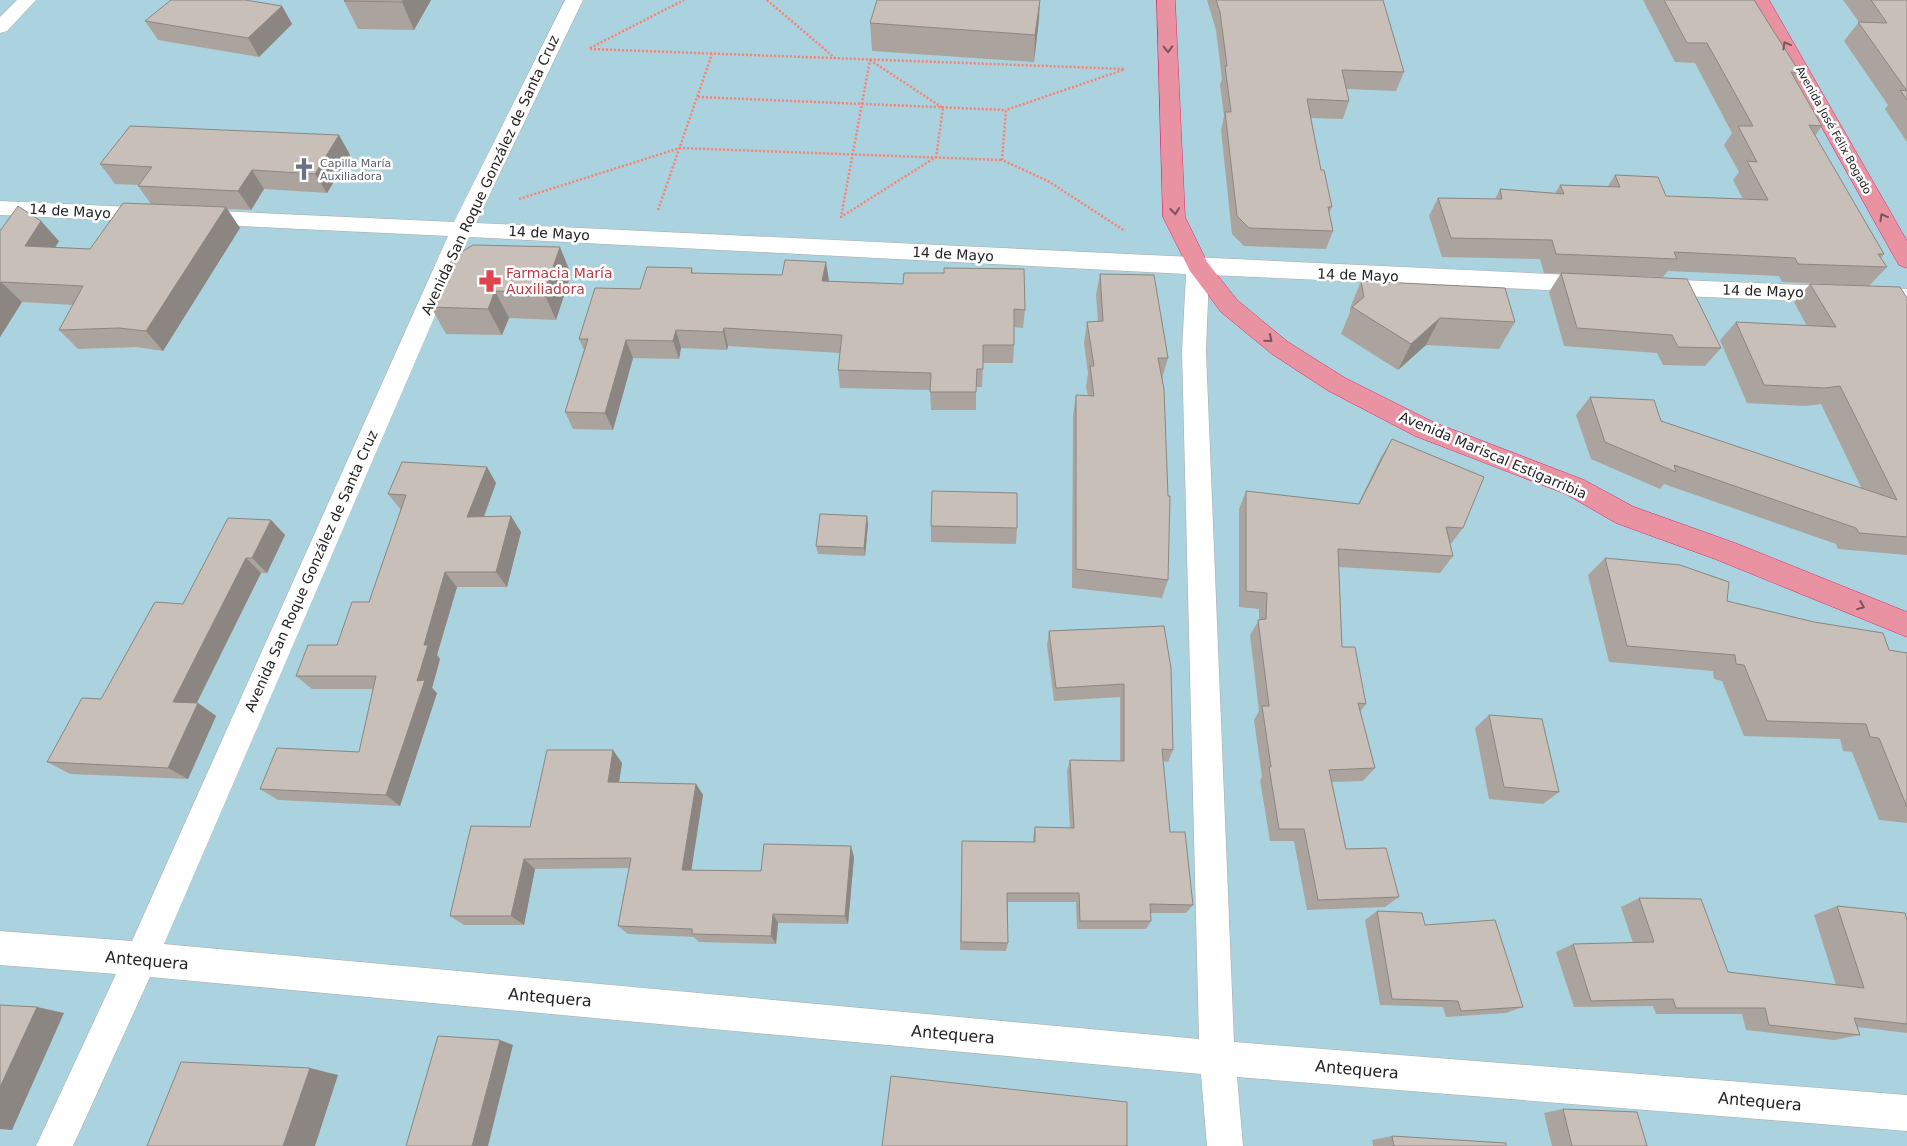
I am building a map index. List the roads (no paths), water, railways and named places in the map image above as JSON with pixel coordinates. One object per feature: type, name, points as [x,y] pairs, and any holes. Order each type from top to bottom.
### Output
[{"type":"highway","name":"Avenida Mariscal Estigarribia","points":[[1166,0],[1174,217],[1198,266],[1229,306],[1280,348],[1336,384],[1424,429],[1574,487],[1626,515],[1725,551],[1907,625]]},
{"type":"highway","name":"Avenida José Félix Bogado","points":[[1760,0],[1907,260]]},
{"type":"highway","points":[[1574,487],[1631,502],[1907,606]]},
{"type":"street","points":[[0,27],[27,0]]},
{"type":"street","name":"Avenida San Roque González de Santa Cruz","points":[[54,1146],[141,959],[462,228],[574,0]]},
{"type":"street","name":"14 de Mayo","points":[[0,208],[462,228],[1198,266],[1256,271],[1907,297]]},
{"type":"street","points":[[1198,266],[1194,351],[1217,1058],[1226,1146]]},
{"type":"street","name":"Antequera","points":[[0,948],[141,959],[1217,1058],[1907,1112]]},
{"type":"water","points":[[0,0],[1907,0],[1907,1146],[0,1146]]},
{"type":"place","name":"Capilla María Auxiliadora","points":[[304,169]]},
{"type":"place","name":"Farmacia María Auxiliadora","points":[[490,281]]}]
